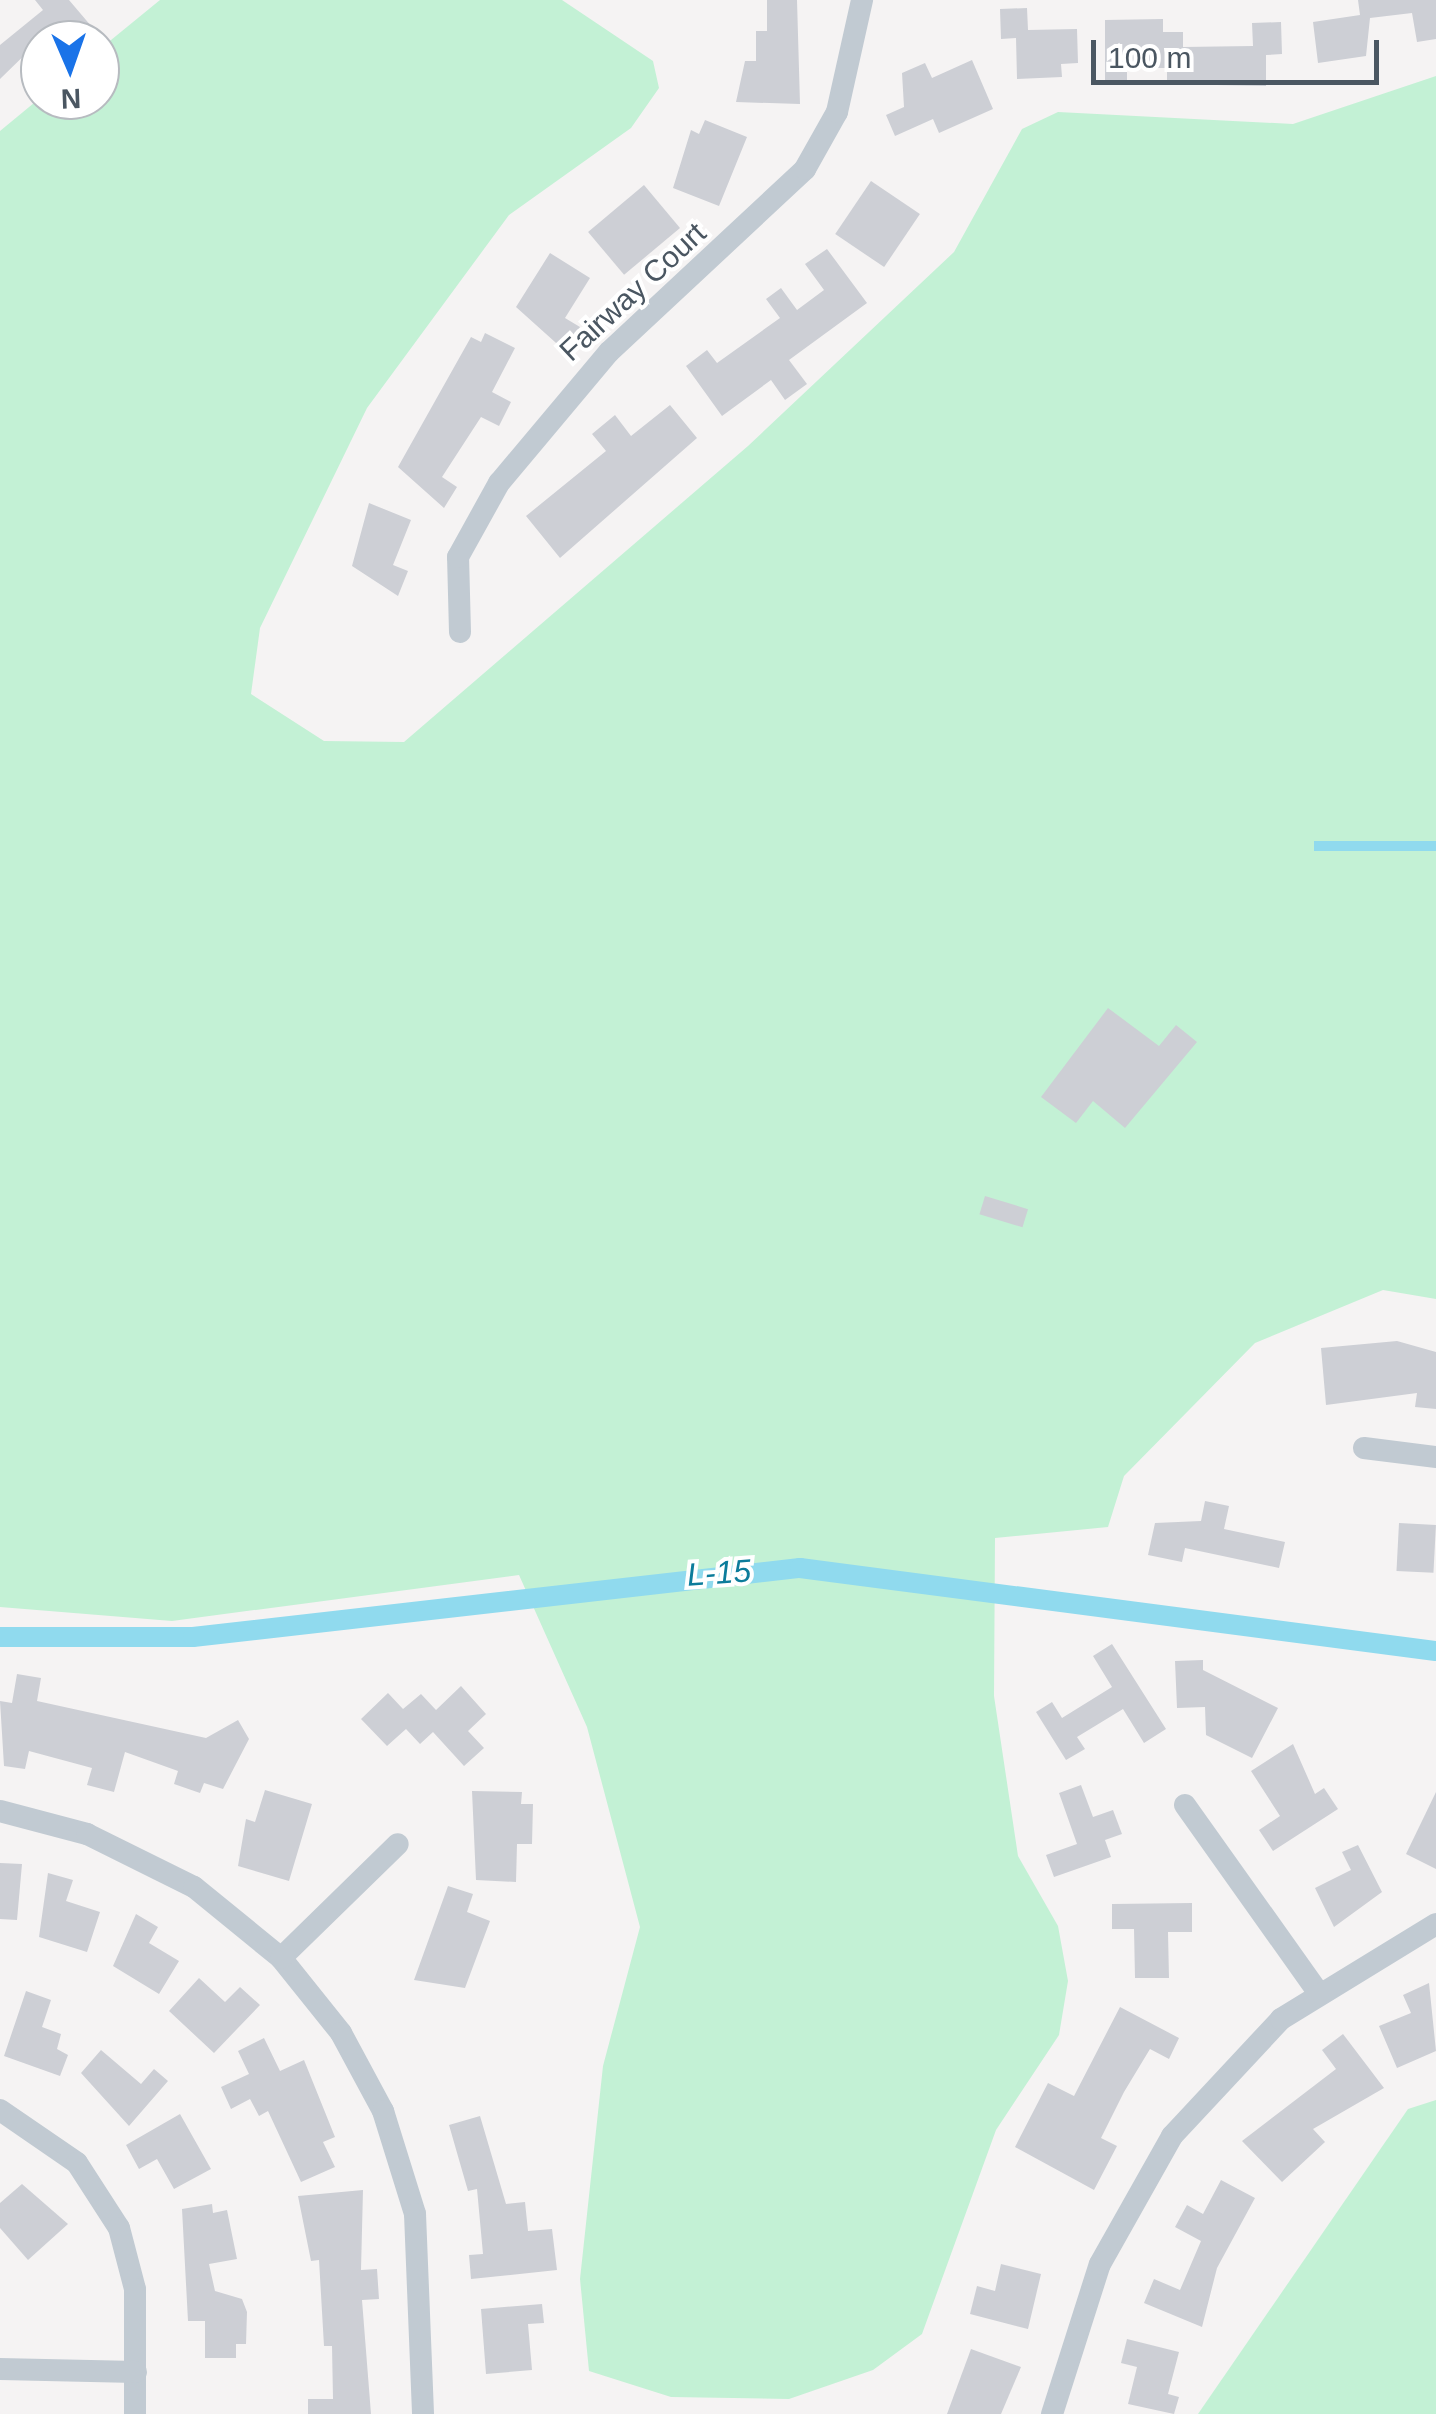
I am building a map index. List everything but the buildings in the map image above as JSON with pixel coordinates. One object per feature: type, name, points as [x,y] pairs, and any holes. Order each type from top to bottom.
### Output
[{"type":"street","name":"Fairway Court","points":[[460,632],[458,557],[498,483],[608,352],[805,169],[837,112],[862,0]]},
{"type":"street","points":[[1364,1448],[1436,1458]]},
{"type":"street","points":[[1185,1806],[1318,1992]]},
{"type":"street","points":[[0,1811],[152,1862],[281,1958],[341,2033],[402,2162],[421,2249],[423,2414]]},
{"type":"street","points":[[281,1958],[398,1844]]},
{"type":"street","points":[[1052,2414],[1100,2264],[1142,2180],[1205,2094],[1318,1992],[1436,1924]]},
{"type":"street","points":[[0,2110],[57,2144],[112,2214],[135,2289],[135,2414]]},
{"type":"street","points":[[0,2368],[136,2372]]},
{"type":"green space","points":[[160,0],[562,0],[653,61],[659,88],[631,128],[509,215],[367,408],[260,628],[251,694],[324,741],[404,742],[748,446],[954,252],[1022,129],[1058,112],[1293,124],[1436,76],[1436,1299],[1383,1290],[1255,1343],[1124,1476],[1108,1527],[995,1538],[994,1696],[1018,1856],[1058,1926],[1068,1981],[1059,2035],[996,2130],[922,2334],[873,2370],[789,2399],[671,2397],[589,2371],[580,2279],[603,2066],[640,1927],[587,1727],[519,1575],[172,1621],[0,1607],[0,131],[20,114],[20,120],[120,120],[120,33]]},
{"type":"green space","points":[[1436,2100],[1436,2414],[1198,2414],[1408,2109]]},
{"type":"water","points":[[1314,841],[1436,841],[1436,851],[1314,851]]},
{"type":"waterway","name":"L-15","points":[[0,1637],[193,1637],[800,1568],[1436,1651]]}]
